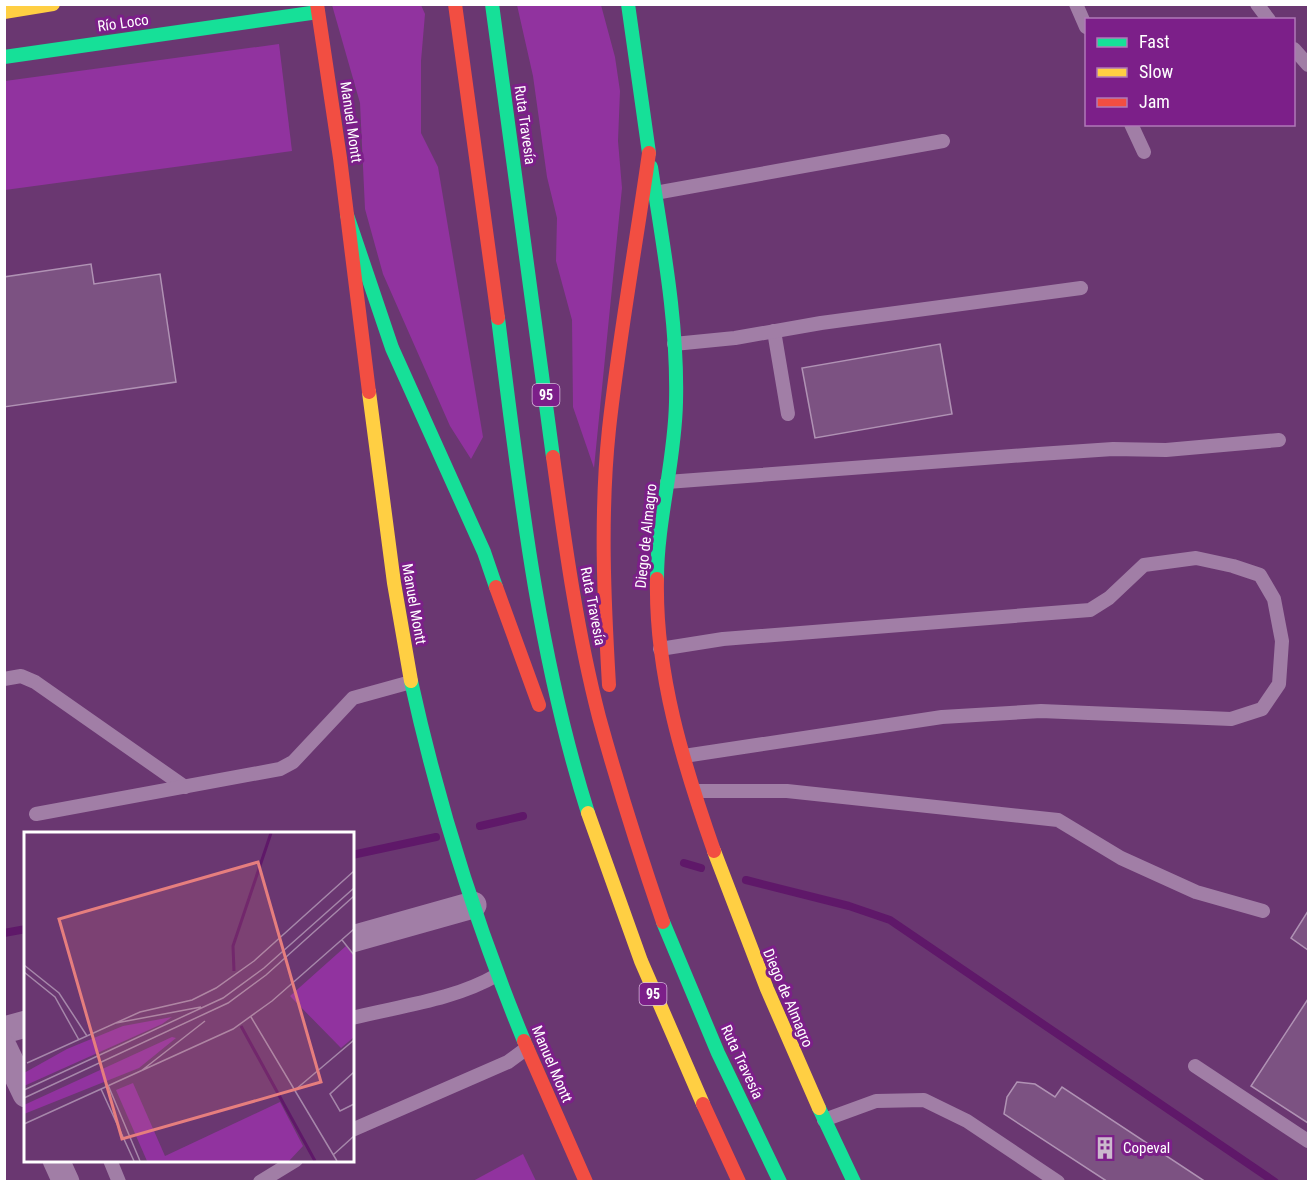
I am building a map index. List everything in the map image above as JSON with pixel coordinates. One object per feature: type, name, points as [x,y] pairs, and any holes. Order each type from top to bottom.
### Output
[{"type":"main road","points":[[4,12],[53,4]]},
{"type":"main road","name":"95","points":[[455,4],[472,110],[523,525],[548,660],[583,800],[619,907],[647,982],[679,1056],[739,1182]]},
{"type":"main road","name":"Ruta Travesía","points":[[492,4],[569,572],[597,705],[639,853],[689,988],[780,1182]]},
{"type":"main road","name":"Diego de Almagro","points":[[628,4],[671,303],[674,344],[676,405],[657,565],[660,649],[683,756],[754,963],[854,1182]]},
{"type":"main road","name":"Río Loco","points":[[4,57],[318,8]]},
{"type":"main road","name":"Manuel Montt","points":[[318,8],[347,215],[389,553],[411,682],[436,785],[497,975],[586,1182]]},
{"type":"main road","points":[[618,783],[607,657],[605,483],[609,429],[649,153]]},
{"type":"main road","points":[[347,215],[388,338],[484,552],[543,716]]},
{"type":"main road","points":[[551,735],[583,800]]},
{"type":"street","points":[[354,938],[473,905]]},
{"type":"street","points":[[4,1030],[24,1025]]},
{"type":"street","points":[[4,1048],[24,1090]]},
{"type":"street","points":[[56,1162],[66,1182]]},
{"type":"lane","points":[[1076,4],[1085,25]]},
{"type":"lane","points":[[1257,4],[1268,18]]},
{"type":"lane","points":[[1295,51],[1308,65]]},
{"type":"lane","points":[[1132,126],[1144,152]]},
{"type":"lane","points":[[655,193],[943,141]]},
{"type":"lane","points":[[674,344],[735,338],[1081,288]]},
{"type":"lane","points":[[774,331],[788,414]]},
{"type":"lane","points":[[667,482],[1039,454],[1113,449],[1166,450],[1279,440]]},
{"type":"lane","points":[[660,649],[723,639],[1090,610],[1109,598],[1144,565],[1196,558],[1260,575],[1274,599],[1282,641],[1279,684],[1262,709],[1231,719],[1041,711],[942,717],[683,756]]},
{"type":"lane","points":[[4,679],[21,676],[35,682],[185,787]]},
{"type":"lane","points":[[36,814],[280,769],[293,762],[353,698],[411,682]]},
{"type":"lane","points":[[695,791],[787,791],[1059,820],[1121,858],[1196,892],[1263,912]]},
{"type":"lane","points":[[354,1018],[479,986],[497,975]]},
{"type":"lane","points":[[354,1129],[508,1062],[527,1048]]},
{"type":"lane","points":[[1195,1066],[1308,1141]]},
{"type":"lane","points":[[824,1120],[876,1101],[924,1100],[967,1121],[1058,1182]]},
{"type":"lane","points":[[110,1162],[119,1182]]},
{"type":"lane","points":[[260,1182],[294,1162]]},
{"type":"shaded area","points":[[332,5],[421,5],[425,14],[421,61],[421,133],[438,167],[483,437],[471,459],[450,426],[383,274],[365,209],[360,103]]},
{"type":"shaded area","points":[[517,5],[601,5],[615,57],[620,91],[618,141],[622,188],[594,468],[573,407],[572,320],[556,261],[557,218],[547,177],[533,76]]},
{"type":"shaded area","points":[[279,44],[292,151],[5,190],[5,81]]},
{"type":"shaded area","points":[[523,1154],[536,1181],[473,1181]]},
{"type":"building","points":[[91,264],[94,284],[160,274],[176,382],[4,407],[4,277]]},
{"type":"building","points":[[940,344],[952,414],[815,438],[802,368]]},
{"type":"building","points":[[1308,911],[1308,950],[1291,938]]},
{"type":"building","points":[[1308,999],[1308,1123],[1251,1086]]},
{"type":"building","name":"Copeval","points":[[1017,1082],[1035,1084],[1055,1097],[1062,1087],[1206,1182],[1108,1182],[1004,1114],[1007,1097]]},
{"type":"waterway","points":[[480,826],[523,816]]},
{"type":"waterway","points":[[354,855],[436,837]]},
{"type":"waterway","points":[[684,863],[701,868]]},
{"type":"waterway","points":[[746,880],[849,906],[890,920],[1275,1182]]},
{"type":"waterway","points":[[4,933],[24,929]]},
{"type":"traffic: fast","points":[[492,4],[553,457]]},
{"type":"traffic: fast","points":[[628,4],[649,153]]},
{"type":"traffic: fast","points":[[4,57],[318,12]]},
{"type":"traffic: fast","points":[[651,167],[669,284],[676,372],[673,447],[660,535],[657,579]]},
{"type":"traffic: fast","points":[[347,215],[392,348],[484,552],[496,587]]},
{"type":"traffic: fast","points":[[498,318],[522,506],[543,630],[555,691],[588,813]]},
{"type":"traffic: fast","points":[[411,681],[433,773],[474,908],[524,1041]]},
{"type":"traffic: fast","points":[[663,922],[718,1053],[780,1182]]},
{"type":"traffic: fast","points":[[819,1108],[854,1182]]},
{"type":"traffic: slow","points":[[4,12],[53,4]]},
{"type":"traffic: slow","points":[[369,392],[394,583],[411,681]]},
{"type":"traffic: slow","points":[[588,813],[641,961],[703,1104]]},
{"type":"traffic: slow","points":[[714,851],[767,989],[819,1108]]},
{"type":"traffic: jam","points":[[317,4],[340,158],[369,392]]},
{"type":"traffic: jam","points":[[455,4],[498,318]]},
{"type":"traffic: jam","points":[[609,685],[604,557],[606,461],[618,360],[649,153]]},
{"type":"traffic: jam","points":[[553,457],[572,588],[591,685],[622,795],[663,922]]},
{"type":"traffic: jam","points":[[657,579],[661,649],[673,717],[714,851]]},
{"type":"traffic: jam","points":[[496,587],[539,705]]},
{"type":"traffic: jam","points":[[524,1041],[586,1182]]},
{"type":"traffic: jam","points":[[703,1104],[739,1182]]},
{"type":"place","name":"Copeval","points":[[1105,1148]]}]
